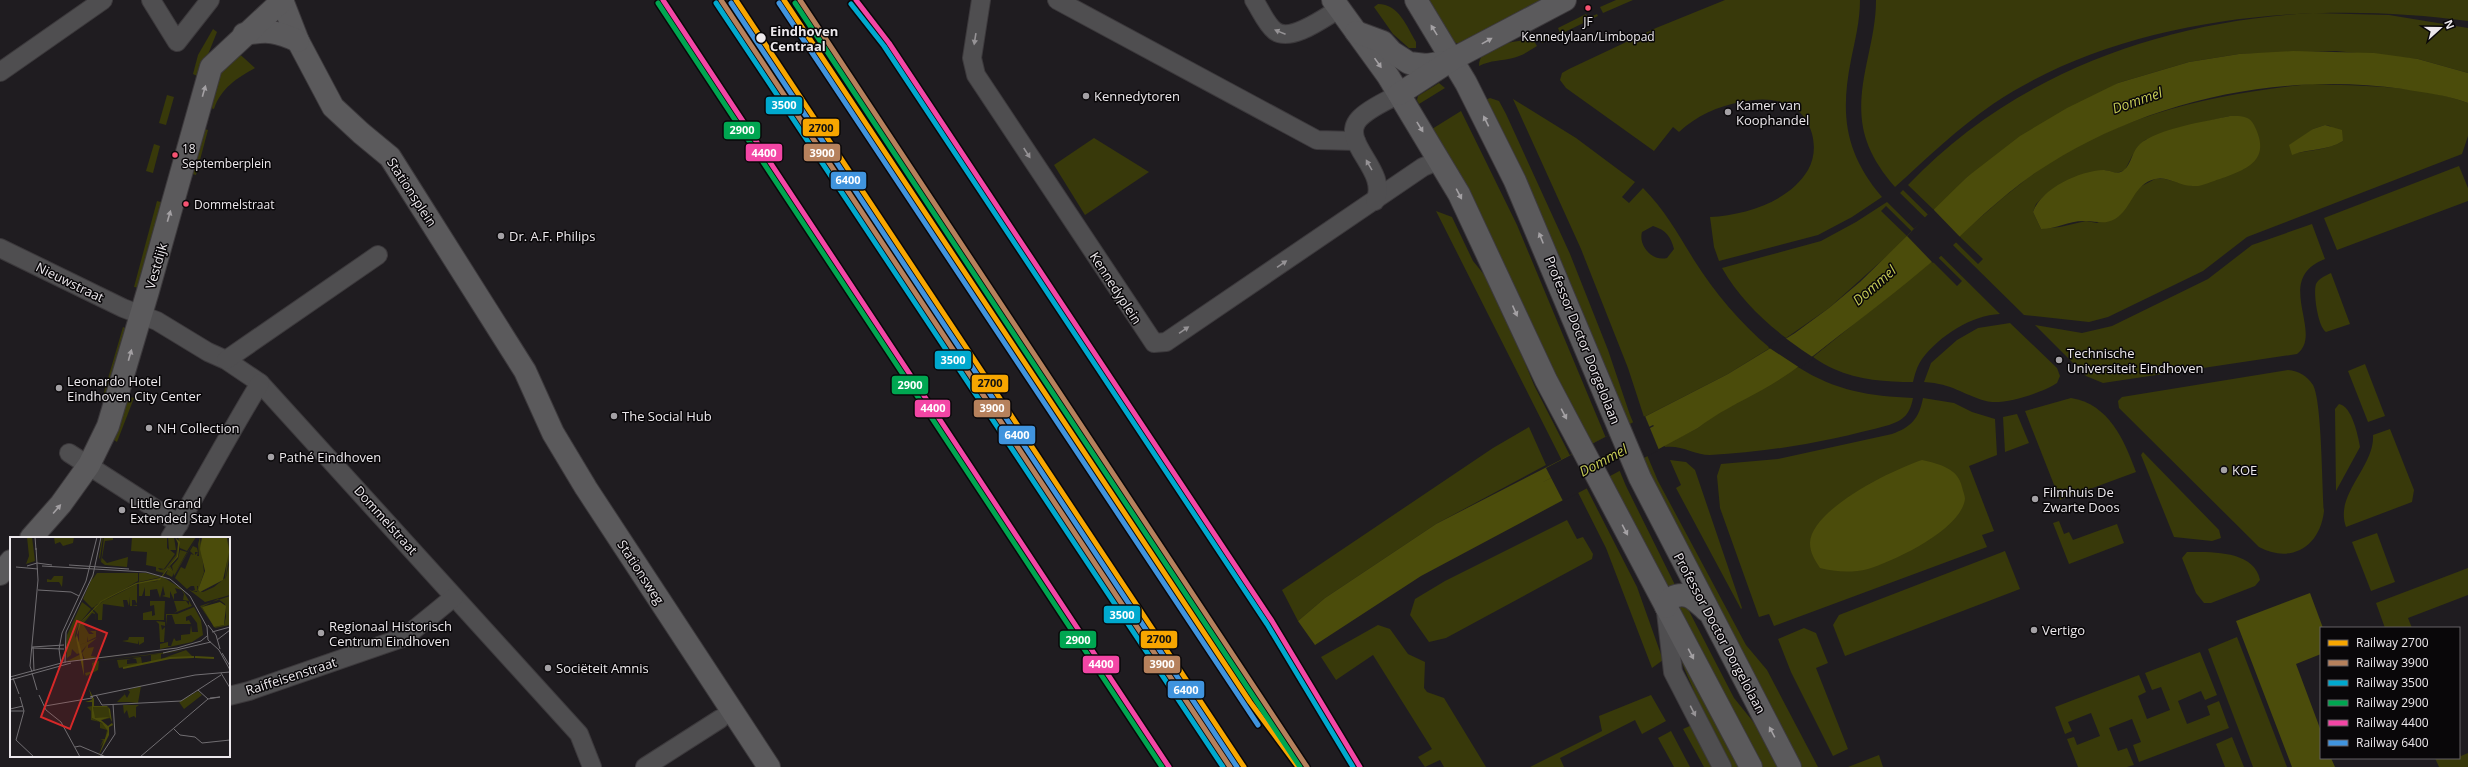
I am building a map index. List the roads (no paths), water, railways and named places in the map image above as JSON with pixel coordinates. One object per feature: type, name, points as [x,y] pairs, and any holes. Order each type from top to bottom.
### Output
[{"type":"main road","name":"Vestdijk","points":[[32,537],[62,504],[89,465],[115,404],[211,67],[244,34],[282,0]]},
{"type":"main road","name":"Stationsplein","points":[[282,0],[298,42],[333,107],[390,157],[525,371]]},
{"type":"main road","name":"Professor Doctor Dorgelolaan","points":[[1416,0],[1453,59],[1480,108],[1533,219],[1640,478],[1708,612],[1790,767]]},
{"type":"main road","points":[[1399,94],[1453,59],[1565,0]]},
{"type":"main road","points":[[1342,3],[1356,32],[1399,94],[1440,160],[1478,231],[1546,380],[1751,767]]},
{"type":"main road","points":[[244,34],[265,30],[280,32],[298,42]]},
{"type":"main road","points":[[1356,32],[1383,42],[1392,52],[1410,63],[1437,65],[1453,59]]},
{"type":"main road","name":"Stationsweg","points":[[525,371],[553,433],[586,488],[769,767]]},
{"type":"main road","points":[[0,574],[10,562]]},
{"type":"main road","points":[[1666,607],[1671,598],[1683,594],[1689,595],[1708,612]]},
{"type":"street","points":[[0,72],[103,0]]},
{"type":"street","points":[[151,0],[177,42],[210,0]]},
{"type":"street","name":"Kennedyplein","points":[[981,0],[972,58],[976,75],[1154,343],[1166,342],[1423,167],[1440,160]]},
{"type":"street","points":[[1057,0],[1317,140],[1356,141]]},
{"type":"street","points":[[1254,0],[1273,30],[1280,34],[1295,33],[1342,3]]},
{"type":"street","points":[[1375,201],[1378,195],[1378,182],[1356,141],[1355,125],[1359,119],[1399,94]]},
{"type":"street","name":"Nieuwstraat","points":[[0,248],[141,314]]},
{"type":"street","points":[[226,360],[378,255]]},
{"type":"street","name":"Dommelstraat","points":[[141,314],[157,321],[208,352],[226,360],[260,383],[578,734],[592,767]]},
{"type":"street","points":[[70,452],[174,531],[260,383]]},
{"type":"street","name":"Raiffeisenstraat","points":[[230,696],[249,691],[405,637],[454,597]]},
{"type":"street","points":[[1666,607],[1673,672],[1722,767]]},
{"type":"street","points":[[645,767],[714,722]]},
{"type":"water","name":"Dommel","points":[[2293,51],[2374,53],[2418,59],[2468,73],[2468,103],[2444,96],[2403,89],[2357,85],[2311,84],[2265,88],[2220,96],[2175,107],[2131,122],[2089,141],[2033,174],[2003,197],[1934,260],[1894,293],[1787,375],[1771,385],[1721,413],[1698,428],[1421,576],[1315,645],[1298,621],[1325,598],[1436,524],[1728,374],[1795,333],[1829,308],[1860,282],[1967,177],[2020,136],[2067,108],[2118,83],[2189,62],[2239,54]],"holes":[[[1654,426],[1541,483],[1649,427]]]},
{"type":"water","points":[[2230,116],[2250,119],[2259,137],[2259,155],[2248,167],[2203,185],[2196,186],[2188,186],[2160,178],[2155,179],[2142,186],[2121,215],[2111,221],[2080,221],[2053,228],[2041,229],[2033,212],[2044,195],[2062,182],[2094,171],[2104,170],[2119,173],[2126,168],[2137,147],[2148,139],[2158,134],[2183,126]]},
{"type":"water","points":[[2325,125],[2342,130],[2343,141],[2325,148],[2305,151],[2292,155],[2289,145],[2313,129]]},
{"type":"water","points":[[1922,460],[1947,468],[1956,475],[1960,481],[1965,499],[1961,511],[1952,522],[1925,543],[1909,552],[1868,569],[1844,572],[1820,568],[1812,553],[1810,543],[1814,530],[1824,517],[1838,504],[1856,492],[1893,472]]},
{"type":"water","points":[[2310,593],[2323,627],[2320,627],[2320,654],[2296,664],[2320,728],[2320,759],[2331,759],[2335,767],[2292,767],[2236,621]]},
{"type":"rail line","name":"4400","points":[[663,0],[1169,767]]},
{"type":"rail line","name":"3900","points":[[721,0],[1230,767]]},
{"type":"rail line","name":"2700","points":[[736,0],[1244,767]]},
{"type":"rail line","name":"2700","points":[[784,0],[1250,702],[1298,767]]},
{"type":"rail line","name":"3900","points":[[800,0],[1307,767]]},
{"type":"rail line","name":"4400","points":[[856,0],[889,43],[1272,621],[1360,767]]},
{"type":"rail line","name":"2900","points":[[658,3],[1162,767]]},
{"type":"rail line","name":"3500","points":[[716,3],[1223,767]]},
{"type":"rail line","name":"6400","points":[[731,3],[1237,767]]},
{"type":"rail line","name":"6400","points":[[779,3],[1258,725]]},
{"type":"rail line","name":"2900","points":[[795,3],[1300,767]]},
{"type":"rail line","name":"3500","points":[[851,4],[884,46],[1267,624],[1353,767]]},
{"type":"place","name":"JF Kennedylaan/Limbopad","points":[[1588,8]]},
{"type":"place","name":"Eindhoven Centraal","points":[[761,38]]},
{"type":"place","name":"Kennedytoren","points":[[1086,96]]},
{"type":"place","name":"Kamer van Koophandel","points":[[1728,112]]},
{"type":"place","name":"18 Septemberplein","points":[[175,155]]},
{"type":"place","name":"Dommelstraat","points":[[186,204]]},
{"type":"place","name":"Dr. A.F. Philips","points":[[501,236]]},
{"type":"place","name":"Technische Universiteit Eindhoven","points":[[2059,360]]},
{"type":"place","name":"Leonardo Hotel Eindhoven City Center","points":[[59,388]]},
{"type":"place","name":"The Social Hub","points":[[614,416]]},
{"type":"place","name":"NH Collection","points":[[149,428]]},
{"type":"place","name":"Pathé Eindhoven","points":[[271,457]]},
{"type":"place","name":"KOE","points":[[2224,470]]},
{"type":"place","name":"Filmhuis De Zwarte Doos","points":[[2035,499]]},
{"type":"place","name":"Little Grand Extended Stay Hotel","points":[[122,510]]},
{"type":"place","name":"Vertigo","points":[[2034,630]]},
{"type":"place","name":"Regionaal Historisch Centrum Eindhoven","points":[[321,633]]},
{"type":"place","name":"Sociëteit Amnis","points":[[548,668]]}]
